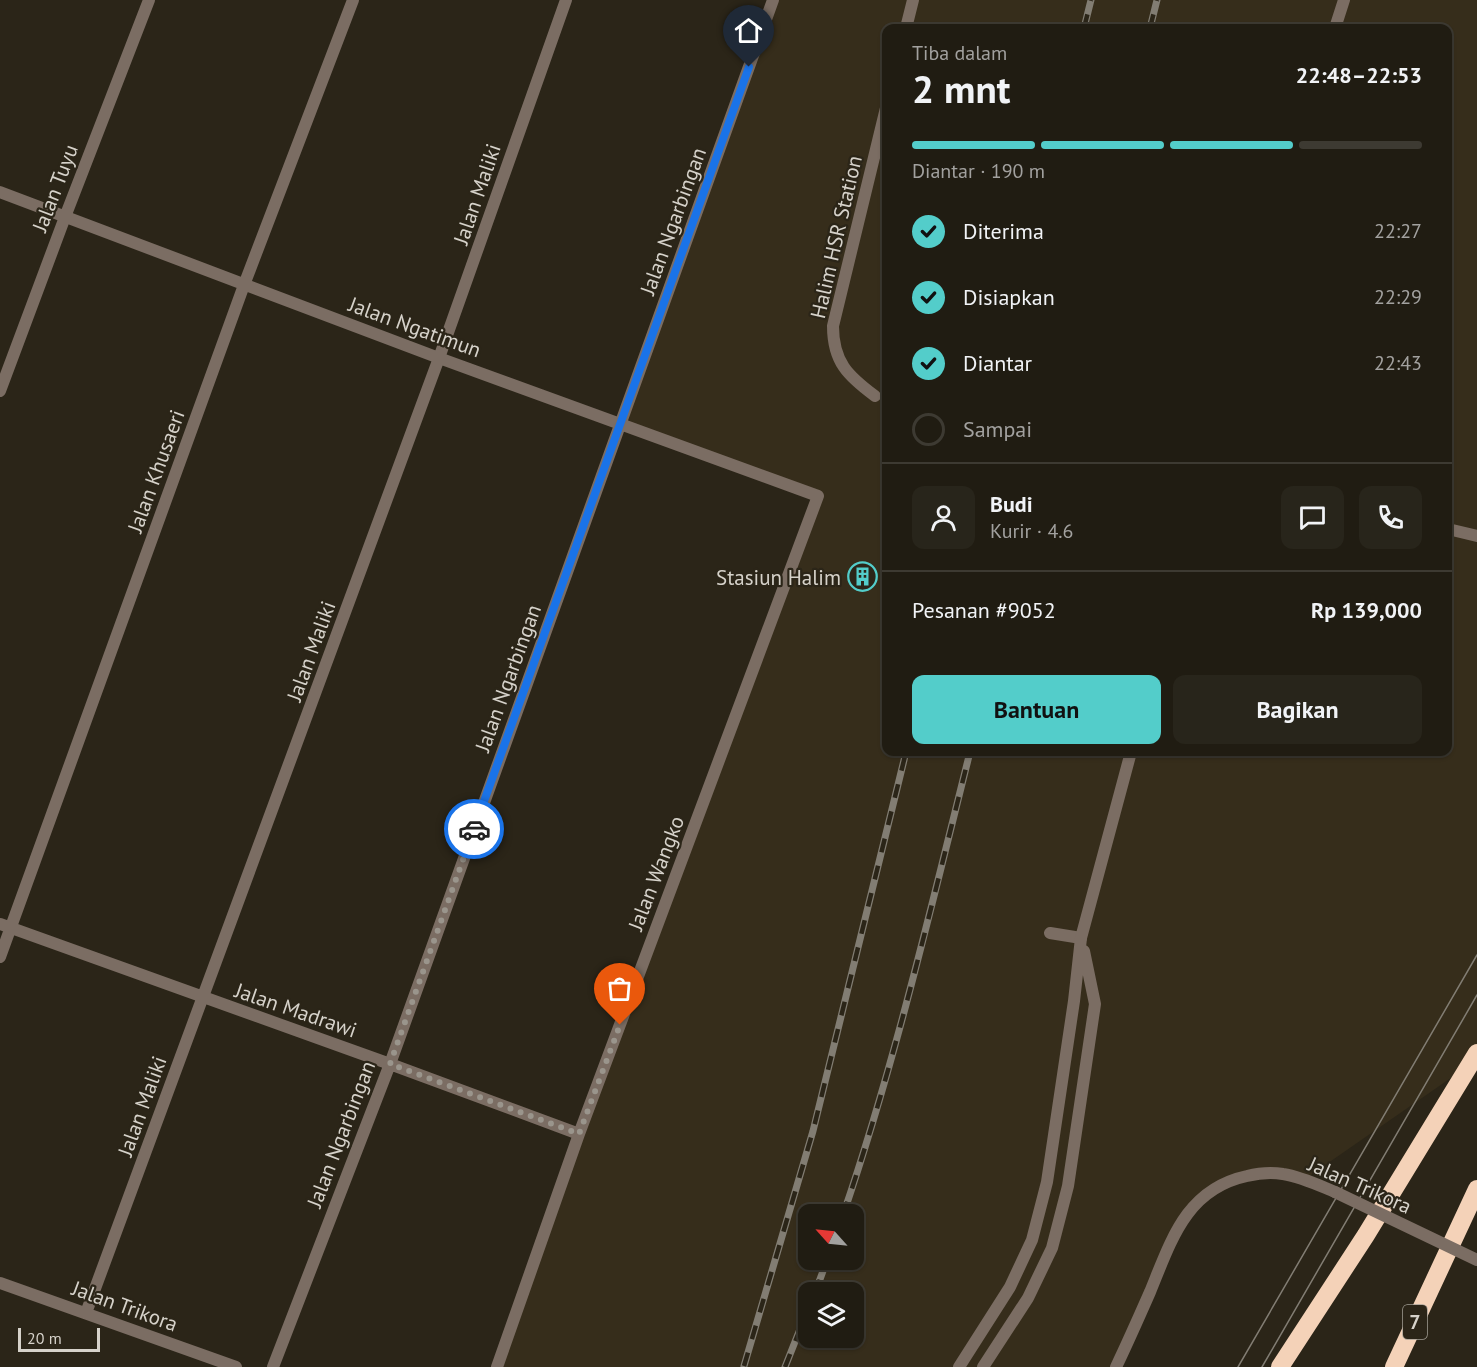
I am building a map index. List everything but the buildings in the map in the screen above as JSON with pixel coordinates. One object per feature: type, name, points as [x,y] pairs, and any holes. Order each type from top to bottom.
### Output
[{"type":"highway","points":[[1280,1367],[1366,1235],[1477,1053]]},
{"type":"highway","name":"7","points":[[1394,1367],[1477,1189]]},
{"type":"street","name":"Jalan Tuyu","points":[[0,391],[149,0]]},
{"type":"street","name":"Jalan Khusaeri","points":[[0,957],[5,926],[353,0]]},
{"type":"street","name":"Jalan Maliki","points":[[87,1312],[439,358],[566,0]]},
{"type":"street","name":"Jalan Ngarbingan","points":[[273,1367],[390,1064],[773,0]]},
{"type":"street","points":[[907,24],[913,0]]},
{"type":"street","points":[[1336,24],[1344,0]]},
{"type":"street","name":"Halim HSR Station","points":[[876,396],[855,381],[845,370],[837,355],[833,340],[833,326],[882,124]]},
{"type":"street","name":"Jalan Ngatimun","points":[[0,192],[439,358],[818,496]]},
{"type":"street","name":"Jalan Wangko","points":[[497,1367],[579,1134],[818,496]]},
{"type":"street","points":[[1452,530],[1477,536]]},
{"type":"street","points":[[959,1367],[1010,1287],[1032,1240],[1047,1182],[1081,938],[1130,756]]},
{"type":"street","name":"Jalan Madrawi","points":[[5,926],[579,1134]]},
{"type":"street","points":[[1050,933],[1081,938]]},
{"type":"street","points":[[983,1367],[1028,1298],[1052,1248],[1068,1186],[1095,1004],[1081,938]]},
{"type":"street","name":"Jalan Trikora","points":[[1116,1367],[1178,1228],[1192,1207],[1212,1190],[1234,1179],[1258,1174],[1282,1174],[1305,1179],[1477,1260]]},
{"type":"street","name":"Jalan Trikora","points":[[0,1283],[87,1312],[236,1367]]},
{"type":"shaded area","name":"Stasiun Halim","points":[[773,0],[1477,0],[1477,1053],[1471,1064],[1305,1179],[1282,1174],[1234,1179],[1192,1207],[1116,1367],[497,1367],[818,497],[620,423]]},
{"type":"tram line","points":[[1238,1367],[1477,955]]},
{"type":"tram line","points":[[1262,1367],[1477,995]]},
{"type":"railway","points":[[1085,24],[1091,0]]},
{"type":"railway","points":[[1151,24],[1157,0]]},
{"type":"railway","points":[[744,1366],[813,1131],[905,756]]},
{"type":"railway","points":[[847,1204],[896,1043],[969,756]]},
{"type":"railway","points":[[819,1282],[823,1270]]},
{"type":"railway","points":[[785,1367],[798,1334]]},
{"type":"way so far","points":[[474,829],[390,1064],[579,1134],[620,1025]]},
{"type":"place","name":"Stasiun Halim","points":[[862,577]]},
{"type":"route","points":[[474,829],[749,67]]}]
